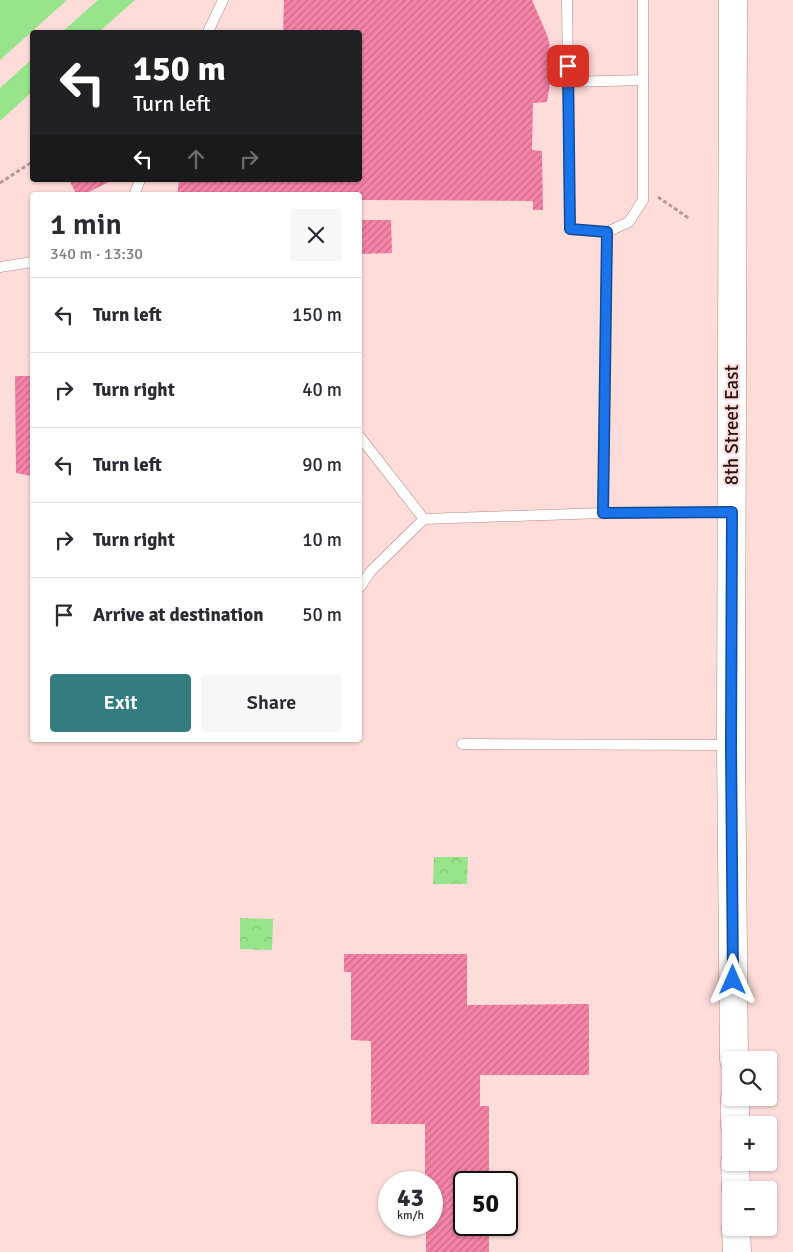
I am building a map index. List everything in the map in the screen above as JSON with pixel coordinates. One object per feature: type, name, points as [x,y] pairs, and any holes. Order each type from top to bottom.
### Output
[{"type":"main road","name":"8th Street East","points":[[733,0],[731,745],[734,1051]]},
{"type":"main road","points":[[736,1236],[737,1252]]},
{"type":"lane","points":[[209,30],[223,0]]},
{"type":"lane","points":[[567,0],[570,229],[607,232],[629,222],[643,200],[643,0]]},
{"type":"lane","points":[[569,82],[643,80]]},
{"type":"lane","points":[[603,513],[607,232]]},
{"type":"lane","points":[[0,267],[30,262]]},
{"type":"lane","points":[[362,440],[424,519]]},
{"type":"lane","points":[[362,583],[424,519],[603,513],[732,512]]},
{"type":"lane","points":[[462,744],[731,745]]},
{"type":"path","points":[[0,183],[30,163]]},
{"type":"path","points":[[644,188],[690,219]]},
{"type":"green space","points":[[0,0],[67,0],[34,30],[30,30],[30,33],[0,60]]},
{"type":"green space","points":[[98,0],[135,0],[101,30],[64,30]]},
{"type":"green space","points":[[30,61],[30,94],[0,121],[0,88]]},
{"type":"green space","points":[[434,857],[468,857],[467,884],[433,884]]},
{"type":"green space","points":[[240,918],[273,919],[272,950],[240,949]]},
{"type":"building","points":[[284,0],[532,0],[548,37],[553,66],[547,102],[533,103],[532,150],[542,151],[543,210],[533,210],[533,201],[362,200],[362,192],[177,192],[179,182],[362,182],[362,30],[283,30]]},
{"type":"building","points":[[70,182],[109,182],[89,192],[75,192]]},
{"type":"building","points":[[362,220],[391,220],[392,253],[362,254]]},
{"type":"building","points":[[15,376],[30,376],[30,476],[16,473]]},
{"type":"building","points":[[344,954],[467,954],[467,1005],[589,1004],[589,1075],[480,1075],[480,1106],[489,1106],[489,1171],[453,1171],[453,1236],[489,1236],[489,1252],[426,1252],[426,1236],[443,1236],[443,1171],[425,1171],[425,1124],[371,1124],[371,1041],[351,1040],[351,972],[344,972]]},
{"type":"route","points":[[568,66],[570,229],[607,232],[603,513],[732,512],[733,980]]}]
